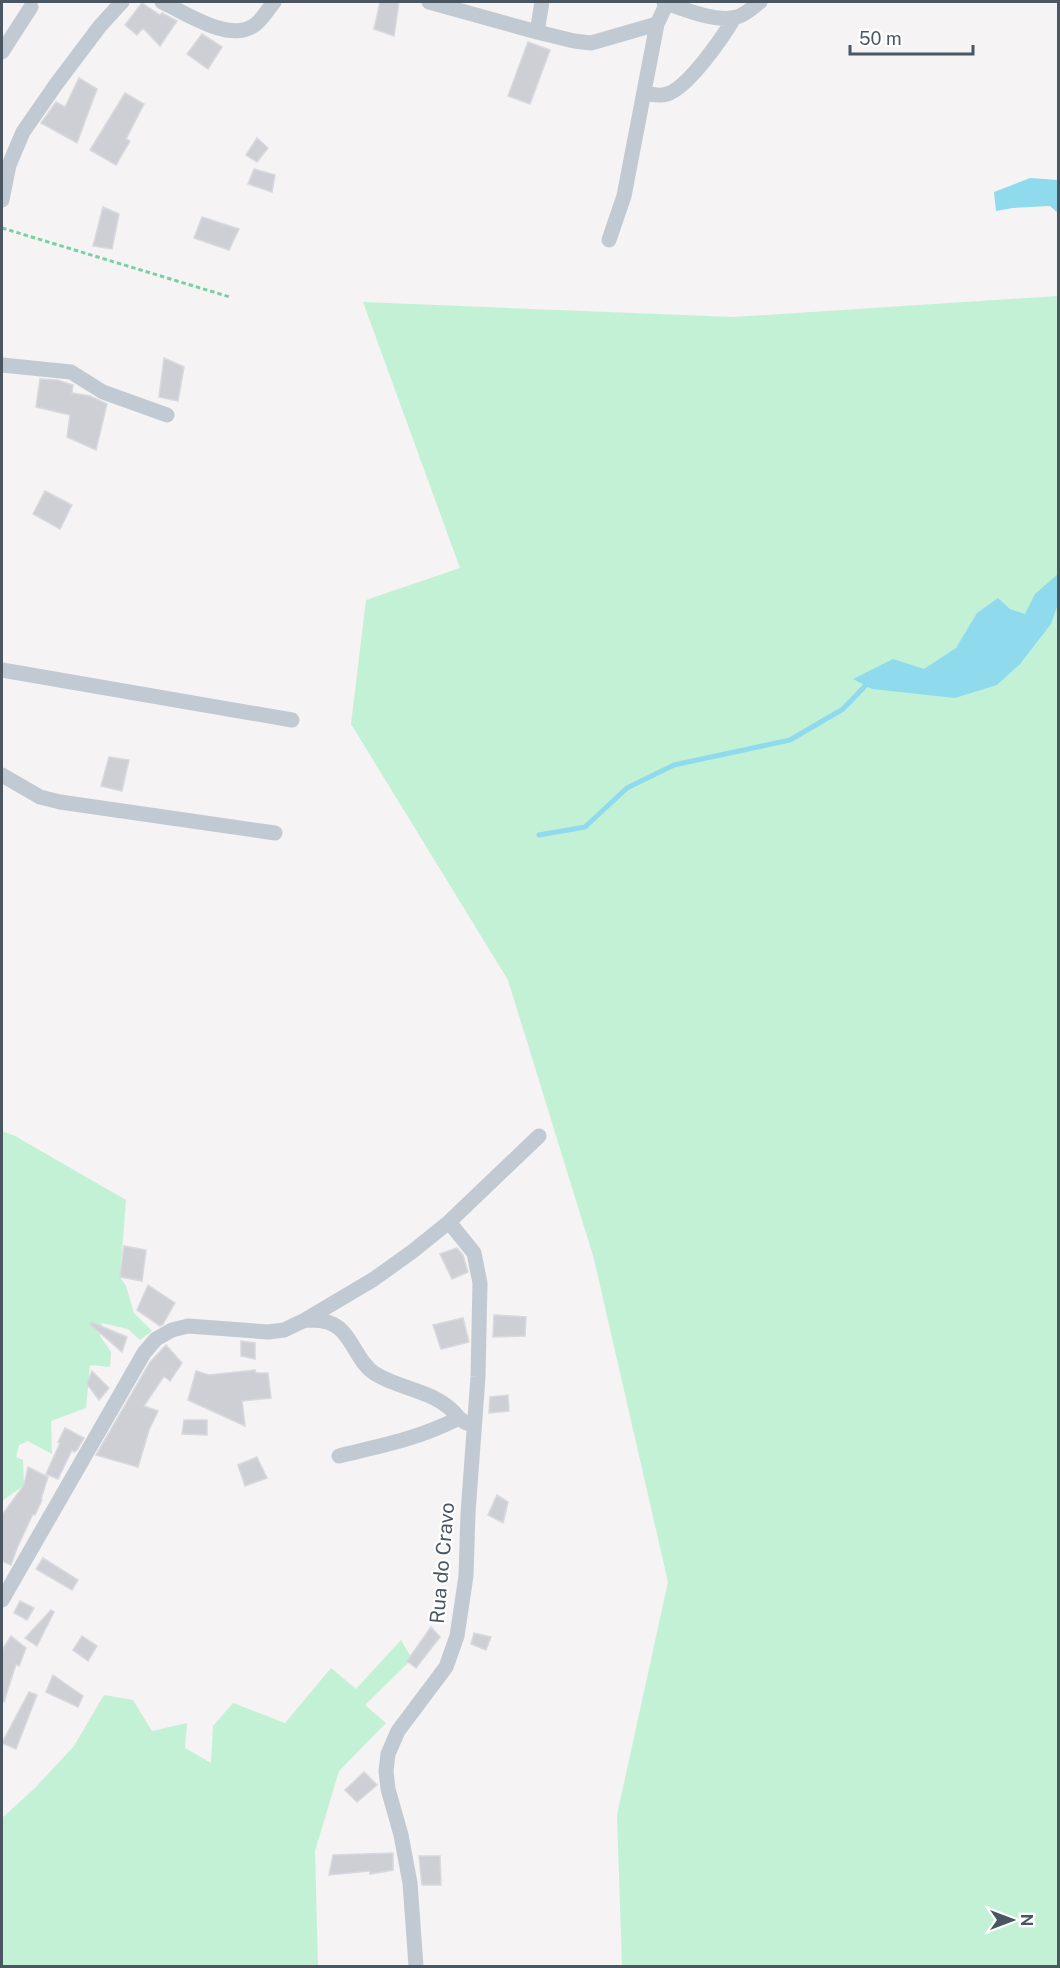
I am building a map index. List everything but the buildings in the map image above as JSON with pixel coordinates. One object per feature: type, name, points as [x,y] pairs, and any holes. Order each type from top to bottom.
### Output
[{"type":"street","points":[[2,200],[9,165],[23,132],[57,83],[122,2]]},
{"type":"street","points":[[162,2],[222,30],[240,32],[255,26],[274,2]]},
{"type":"street","points":[[429,2],[537,32],[591,43],[657,24]]},
{"type":"street","points":[[537,32],[542,2]]},
{"type":"street","points":[[609,240],[624,196],[657,24],[666,2],[708,16],[734,18],[745,14],[760,2]]},
{"type":"street","points":[[2,52],[31,7]]},
{"type":"street","points":[[644,93],[661,96],[677,89],[691,76],[734,18]]},
{"type":"street","points":[[2,365],[71,372],[103,392],[167,416]]},
{"type":"street","points":[[2,669],[292,720]]},
{"type":"street","points":[[2,775],[40,797],[60,802],[274,833]]},
{"type":"street","points":[[2,1600],[144,1353],[156,1339],[172,1330],[188,1326],[268,1332],[284,1330],[305,1320],[374,1279],[413,1251],[449,1222],[539,1136]]},
{"type":"street","name":"Rua do Cravo","points":[[416,1966],[410,1883],[386,1771],[388,1754],[398,1731],[446,1667],[458,1636],[466,1576],[480,1327],[478,1274],[474,1253],[449,1222]]},
{"type":"street","points":[[305,1320],[326,1321],[340,1328],[370,1370],[382,1378],[426,1393],[444,1402],[459,1418],[474,1429]]},
{"type":"street","points":[[339,1456],[404,1441],[435,1430],[459,1418]]},
{"type":"path","points":[[2,228],[230,297]]},
{"type":"green space","points":[[1058,296],[1058,1966],[622,1966],[617,1815],[668,1582],[594,1259],[508,980],[351,724],[366,600],[460,568],[363,302],[733,317]]},
{"type":"green space","points":[[2,1131],[15,1136],[126,1200],[120,1277],[126,1286],[134,1313],[152,1331],[140,1340],[128,1329],[102,1323],[100,1336],[111,1352],[110,1367],[90,1365],[86,1408],[51,1421],[52,1454],[28,1441],[19,1445],[16,1457],[23,1460],[24,1485],[2,1501]]},
{"type":"green space","points":[[401,1640],[412,1659],[365,1705],[386,1723],[339,1771],[315,1851],[318,1966],[2,1966],[2,1818],[35,1788],[74,1746],[104,1695],[133,1700],[152,1731],[187,1723],[185,1748],[211,1763],[213,1726],[233,1703],[285,1723],[331,1668],[356,1689]]},
{"type":"water","points":[[1030,178],[1058,180],[1058,213],[1050,206],[996,211],[994,192]]},
{"type":"water","points":[[1058,574],[1058,604],[1051,624],[1020,664],[997,685],[955,698],[872,689],[853,679],[893,659],[924,669],[956,648],[977,613],[998,598],[1010,609],[1025,614],[1035,594]]},
{"type":"waterway","points":[[539,835],[585,827],[627,788],[674,765],[790,740],[843,709],[869,682]]}]
